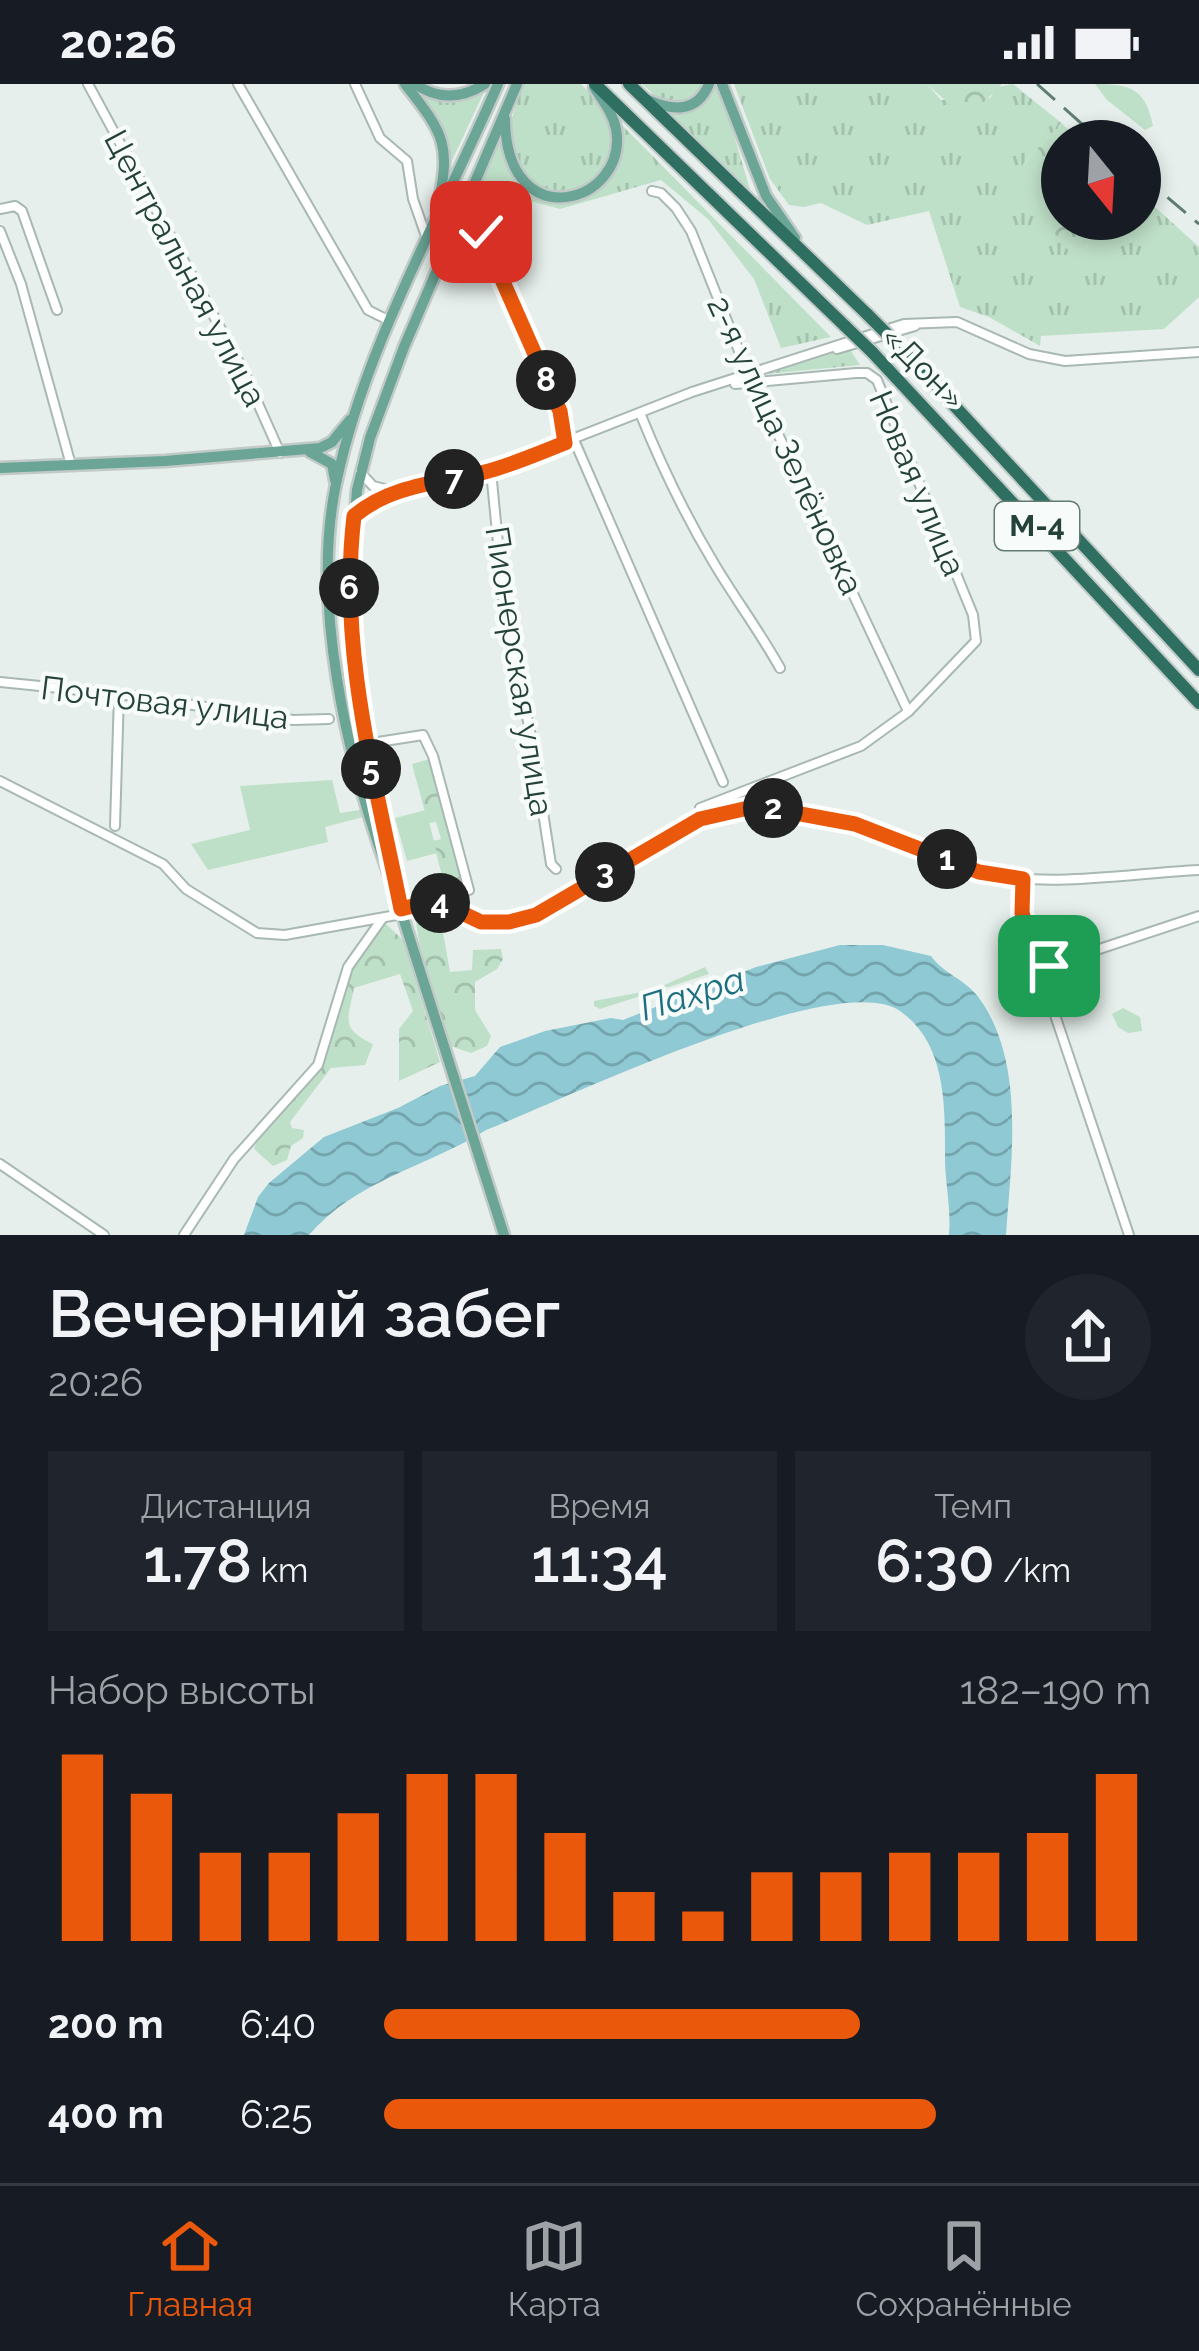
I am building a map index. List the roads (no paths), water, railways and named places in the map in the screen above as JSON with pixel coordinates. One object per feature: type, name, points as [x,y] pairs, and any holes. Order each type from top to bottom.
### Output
[{"type":"highway","name":"«Дон»","points":[[594,84],[872,352],[1199,703]]},
{"type":"highway","name":"«Дон»","points":[[629,84],[900,347],[1199,670]]},
{"type":"main road","points":[[405,84],[434,121],[446,153],[430,237]]},
{"type":"main road","points":[[415,84],[447,97],[467,94],[484,84]]},
{"type":"main road","points":[[498,84],[383,336],[359,401],[336,484],[329,631],[381,851],[504,1235]]},
{"type":"main road","points":[[402,912],[367,750],[351,631],[350,551],[360,472],[404,347],[517,84]]},
{"type":"main road","points":[[505,111],[506,146],[519,179],[547,195],[580,194],[604,177],[616,148],[614,121],[594,84]]},
{"type":"main road","points":[[643,98],[666,108],[686,108],[703,97],[710,84]]},
{"type":"main road","points":[[722,84],[766,196],[807,255]]},
{"type":"main road","points":[[383,336],[398,332],[404,347]]},
{"type":"main road","points":[[0,468],[320,448],[345,429],[359,401]]},
{"type":"main road","points":[[295,451],[326,458],[336,484]]},
{"type":"main road","points":[[329,631],[339,642],[351,631]]},
{"type":"street","name":"Центральная улица","points":[[88,84],[243,370],[280,453]]},
{"type":"street","points":[[238,84],[368,310],[390,321]]},
{"type":"street","points":[[355,84],[380,138],[406,161],[412,199],[430,237]]},
{"type":"street","name":"2-я улица Зелёновка","points":[[652,190],[676,208],[691,231],[908,711]]},
{"type":"street","points":[[0,209],[14,206],[22,211],[58,310]]},
{"type":"street","points":[[485,218],[483,242],[723,782]]},
{"type":"street","points":[[0,231],[21,284],[72,466]]},
{"type":"street","points":[[754,379],[813,355],[946,320],[1052,359],[1199,352]]},
{"type":"street","name":"Новая улица","points":[[394,491],[491,471],[722,385],[867,373],[878,380],[974,620],[976,641],[908,711]]},
{"type":"street","points":[[640,413],[658,459],[710,556],[780,668]]},
{"type":"street","name":"Пионерская улица","points":[[491,471],[504,605],[551,864],[556,869]]},
{"type":"street","points":[[360,472],[373,486],[394,491]]},
{"type":"street","points":[[354,516],[374,499],[394,491]]},
{"type":"street","name":"Почтовая улица","points":[[0,682],[293,720],[329,719]]},
{"type":"street","points":[[115,826],[119,694]]},
{"type":"street","points":[[700,808],[861,746],[908,711]]},
{"type":"street","points":[[0,782],[164,864],[186,889],[257,933],[286,935],[383,918],[469,890],[433,756],[423,735],[378,742],[367,750]]},
{"type":"street","points":[[429,902],[481,922],[536,915],[700,819],[757,806],[855,824],[979,872],[1023,879],[1199,870]]},
{"type":"street","points":[[1023,879],[1022,913],[1129,1235]]},
{"type":"street","points":[[1039,969],[1199,916]]},
{"type":"street","points":[[184,1235],[234,1160],[318,1065],[348,967],[383,918]]},
{"type":"street","points":[[0,1164],[104,1235]]},
{"type":"water","name":"Пахра","points":[[840,945],[883,945],[931,956],[973,991],[994,1024],[1004,1052],[1012,1113],[1006,1235],[949,1235],[943,1101],[935,1060],[916,1025],[900,1011],[867,1002],[819,1007],[760,1022],[633,1068],[486,1130],[370,1187],[309,1235],[244,1235],[258,1197],[269,1183],[324,1137],[440,1086],[475,1076],[500,1047],[545,1031],[611,1018],[623,1020],[756,967]]},
{"type":"railway","points":[[1037,84],[1077,120]]},
{"type":"railway","points":[[1161,192],[1199,224]]}]
